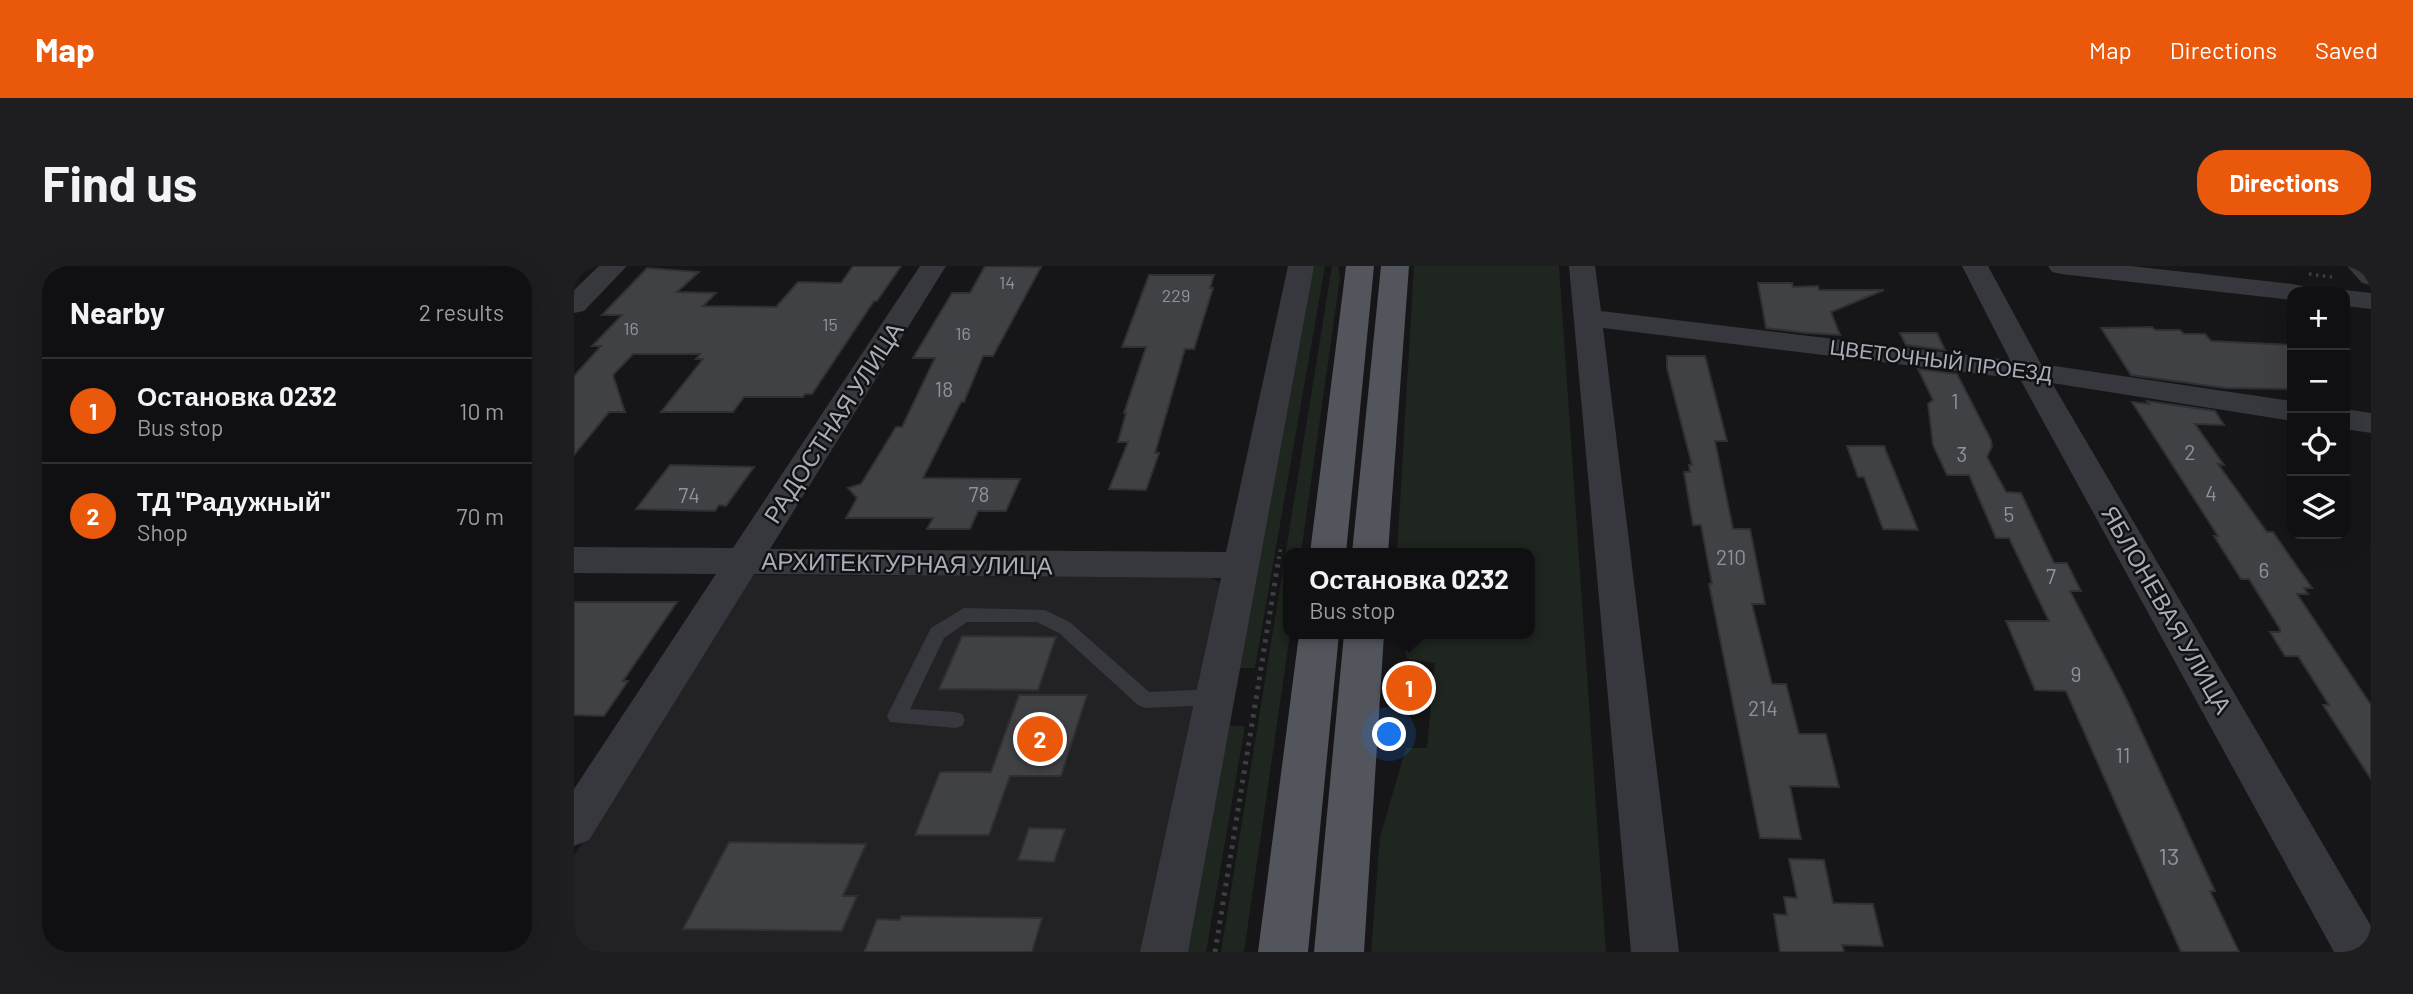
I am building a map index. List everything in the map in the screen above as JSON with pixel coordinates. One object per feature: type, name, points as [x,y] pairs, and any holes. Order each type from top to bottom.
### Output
[{"type":"main road","points":[[1329,548],[1360,266]]},
{"type":"main road","points":[[1370,548],[1395,266]]},
{"type":"main road","points":[[1283,952],[1318,639]]},
{"type":"main road","points":[[1339,952],[1364,639]]},
{"type":"street","points":[[574,305],[614,266]]},
{"type":"street","name":"РАДОСТНАЯ УЛИЦА","points":[[574,826],[933,266]]},
{"type":"street","points":[[1164,952],[1301,266]]},
{"type":"street","points":[[1583,266],[1656,952]]},
{"type":"street","name":"ЯБЛОНЕВАЯ УЛИЦА","points":[[1975,266],[2030,371],[2360,952]]},
{"type":"street","points":[[2061,266],[2287,291]]},
{"type":"street","points":[[2360,266],[2371,277]]},
{"type":"street","points":[[2350,299],[2371,301]]},
{"type":"street","name":"ЦВЕТОЧНЫЙ ПРОЕЗД","points":[[1588,318],[2030,371],[2287,410]]},
{"type":"street","points":[[2350,420],[2371,423]]},
{"type":"street","name":"АРХИТЕКТУРНАЯ УЛИЦА","points":[[574,560],[1241,565]]},
{"type":"lane","points":[[955,720],[897,716],[937,633],[964,615],[1039,615],[1065,628],[1145,700],[1214,697]]},
{"type":"path","points":[[1215,952],[1282,540]]},
{"type":"shaded area","points":[[1313,266],[1325,266],[1255,668],[1237,668]]},
{"type":"shaded area","points":[[1332,266],[1338,266],[1340,278],[1302,548],[1286,548]]},
{"type":"shaded area","points":[[1414,266],[1559,266],[1606,952],[1371,952],[1380,837],[1406,748],[1427,748],[1435,663],[1407,659],[1404,639],[1535,639],[1535,548],[1397,548]]},
{"type":"shaded area","points":[[1283,569],[1283,639],[1289,639],[1244,952],[1221,952]]},
{"type":"shaded area","points":[[748,575],[1209,577],[1219,582],[1221,595],[1142,952],[574,952],[574,856]]},
{"type":"shaded area","points":[[1226,726],[1245,726],[1206,952],[1182,952]]},
{"type":"building","points":[[853,266],[901,266],[877,301],[874,301],[812,394],[805,394],[803,397],[744,397],[733,412],[661,412],[703,359],[696,359],[700,354],[633,354],[613,375],[625,412],[609,412],[574,455],[574,376],[601,346],[592,346],[622,315],[602,315],[647,268],[699,272],[677,292],[716,293],[703,306],[776,307],[798,282],[841,283]]},
{"type":"building","points":[[985,266],[1041,267],[993,356],[983,356],[964,402],[961,402],[923,478],[1020,479],[1006,511],[978,511],[970,529],[927,529],[933,518],[846,518],[857,498],[848,488],[861,484],[896,427],[902,427],[935,358],[913,358],[952,293],[970,293]]},
{"type":"building","points":[[1149,275],[1214,275],[1210,288],[1213,288],[1194,349],[1185,349],[1155,453],[1159,453],[1146,490],[1109,489],[1128,442],[1118,442],[1124,413],[1146,347],[1122,347]]},
{"type":"building","points":[[1758,283],[1792,283],[1793,287],[1818,286],[1819,290],[1884,290],[1831,312],[1840,335],[1766,328]]},
{"type":"building","points":[[2152,327],[2155,330],[2180,330],[2184,334],[2205,334],[2211,341],[2287,345],[2287,389],[2225,388],[2131,375],[2101,328]]},
{"type":"building","points":[[1900,333],[1937,333],[1945,350],[1906,345]]},
{"type":"building","points":[[1667,356],[1705,356],[1727,441],[1715,441],[1733,529],[1750,529],[1765,604],[1752,604],[1772,684],[1786,684],[1799,734],[1826,734],[1839,787],[1790,786],[1801,839],[1760,838],[1709,584],[1712,584],[1701,525],[1693,525],[1684,472],[1690,472],[1689,465],[1692,465],[1667,368]]},
{"type":"building","points":[[1918,369],[1957,374],[1991,440],[1992,446],[1987,457],[2006,492],[2021,493],[2054,563],[2067,563],[2081,591],[2070,591],[2125,696],[2215,891],[2210,891],[2239,952],[2181,952],[2066,691],[2035,690],[2006,621],[2049,621],[2009,538],[1996,538],[1969,475],[1947,475],[1933,445],[1928,404],[1933,400]]},
{"type":"building","points":[[2147,401],[2215,411],[2224,425],[2195,424],[2224,465],[2218,464],[2267,532],[2273,532],[2312,588],[2304,588],[2308,594],[2297,594],[2371,705],[2371,779],[2323,705],[2329,705],[2298,656],[2285,656],[2270,632],[2280,632],[2280,629],[2249,579],[2241,579],[2214,536],[2218,536],[2132,402],[2149,404]]},
{"type":"building","points":[[1847,446],[1884,446],[1918,530],[1883,529],[1864,477],[1858,477]]},
{"type":"building","points":[[670,465],[754,467],[726,506],[719,505],[715,511],[636,509]]},
{"type":"building","points":[[574,602],[677,602],[623,681],[628,681],[604,716],[574,715]]},
{"type":"building","points":[[962,636],[1056,637],[1038,690],[939,689]]},
{"type":"building","points":[[1019,695],[1087,695],[1061,776],[1010,776],[989,835],[915,835],[940,772],[991,772]]},
{"type":"building","points":[[1029,828],[1065,829],[1054,862],[1018,860]]},
{"type":"building","points":[[729,842],[866,844],[843,896],[857,896],[842,931],[683,929]]},
{"type":"building","points":[[1789,859],[1824,860],[1833,903],[1873,904],[1883,946],[1842,945],[1844,952],[1780,952],[1774,914],[1787,915],[1784,897],[1797,898]]},
{"type":"building","points":[[901,916],[1042,918],[1032,952],[864,952],[877,919],[900,920]]},
{"type":"place","name":"Остановка 0232","points":[[1409,688]]},
{"type":"place","name":"ТД \"Радужный\"","points":[[1040,739]]}]
